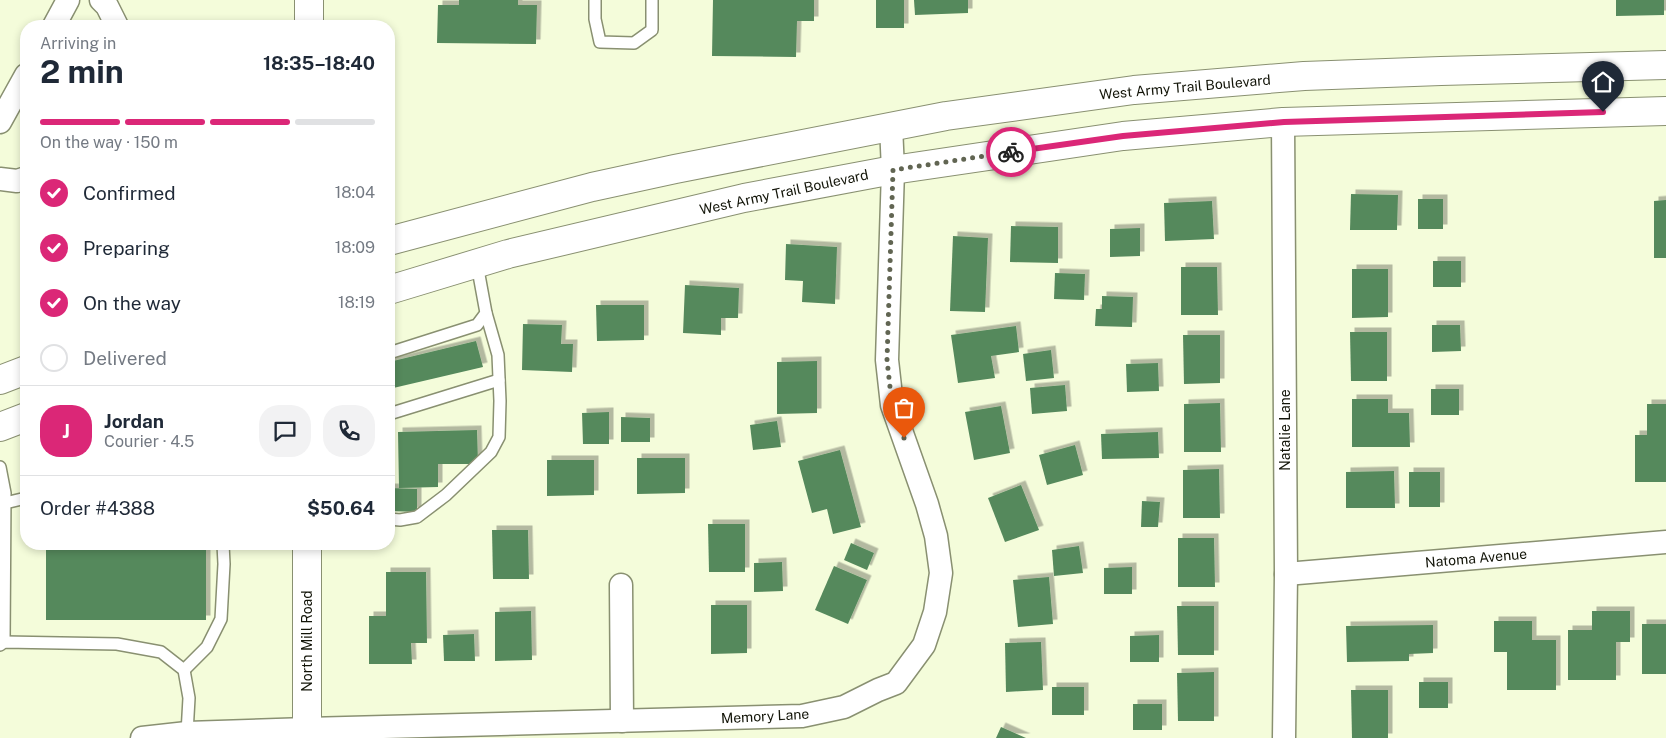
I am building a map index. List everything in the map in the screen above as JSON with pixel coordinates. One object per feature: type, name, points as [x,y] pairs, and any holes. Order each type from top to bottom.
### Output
[{"type":"main road","points":[[309,0],[309,20]]},
{"type":"main road","name":"West Army Trail Boulevard","points":[[395,239],[592,187],[675,169],[946,116],[1134,90],[1304,76],[1666,66]]},
{"type":"main road","name":"West Army Trail Boulevard","points":[[395,288],[508,254],[744,198],[893,170],[1123,136],[1284,122],[1666,111]]},
{"type":"main road","points":[[0,380],[20,372]]},
{"type":"main road","points":[[0,427],[20,419]]},
{"type":"main road","name":"North Mill Road","points":[[307,550],[307,733]]},
{"type":"street","points":[[57,20],[68,0]]},
{"type":"street","points":[[101,0],[107,6],[113,20]]},
{"type":"street","points":[[0,122],[20,86]]},
{"type":"street","name":"Natalie Lane","points":[[1284,122],[1286,574],[1284,738]]},
{"type":"street","name":"Memory Lane","points":[[142,738],[187,733],[307,733],[802,716],[844,707],[896,683],[924,645],[935,612],[941,573],[936,536],[929,512],[892,405],[887,360],[893,170],[891,126]]},
{"type":"street","points":[[0,179],[20,180]]},
{"type":"street","name":"Natoma Avenue","points":[[1286,574],[1666,542]]},
{"type":"street","points":[[621,585],[622,721]]},
{"type":"lane","points":[[595,0],[595,19],[600,42],[634,43],[652,30],[652,0]]},
{"type":"lane","points":[[395,520],[417,517],[446,495],[491,452],[499,437],[498,355],[486,313],[477,264]]},
{"type":"lane","points":[[395,351],[477,325],[486,313]]},
{"type":"lane","points":[[395,412],[499,380]]},
{"type":"lane","points":[[0,467],[6,503],[2,643],[117,644],[161,652],[184,670],[189,698],[187,733]]},
{"type":"lane","points":[[6,503],[20,500]]},
{"type":"lane","points":[[184,670],[207,646],[221,619],[223,550]]},
{"type":"building","points":[[459,0],[518,0],[518,5],[537,5],[536,44],[437,43],[438,5],[459,5]]},
{"type":"building","points":[[713,0],[814,0],[814,21],[797,21],[796,57],[712,56]]},
{"type":"building","points":[[876,0],[904,0],[904,28],[876,28]]},
{"type":"building","points":[[914,0],[968,0],[968,13],[915,15]]},
{"type":"building","points":[[1616,0],[1664,0],[1664,15],[1616,16]]},
{"type":"building","points":[[1351,194],[1398,195],[1397,230],[1350,230]]},
{"type":"building","points":[[1418,199],[1443,199],[1443,229],[1418,229]]},
{"type":"building","points":[[1666,200],[1666,258],[1654,258],[1654,201]]},
{"type":"building","points":[[1212,201],[1214,239],[1165,241],[1164,203]]},
{"type":"building","points":[[1011,226],[1058,227],[1058,263],[1010,262]]},
{"type":"building","points":[[1140,228],[1140,256],[1110,257],[1110,229]]},
{"type":"building","points":[[953,236],[988,238],[985,312],[950,311]]},
{"type":"building","points":[[786,244],[837,247],[835,304],[802,302],[803,281],[785,280]]},
{"type":"building","points":[[1433,261],[1461,261],[1461,287],[1433,287]]},
{"type":"building","points":[[1181,267],[1217,267],[1218,315],[1181,315]]},
{"type":"building","points":[[1352,269],[1388,269],[1388,317],[1352,318]]},
{"type":"building","points":[[1055,273],[1085,274],[1084,300],[1054,299]]},
{"type":"building","points":[[685,285],[739,288],[738,318],[721,318],[721,335],[683,333]]},
{"type":"building","points":[[1102,296],[1133,297],[1132,327],[1095,326],[1096,309],[1102,309]]},
{"type":"building","points":[[596,305],[644,305],[644,340],[597,341]]},
{"type":"building","points":[[523,324],[562,325],[561,344],[573,344],[572,372],[522,370]]},
{"type":"building","points":[[1432,325],[1460,325],[1461,351],[1432,352]]},
{"type":"building","points":[[1016,326],[1019,352],[991,356],[995,378],[958,383],[951,335]]},
{"type":"building","points":[[1350,332],[1387,332],[1387,381],[1351,381]]},
{"type":"building","points":[[1183,335],[1220,335],[1220,383],[1184,384]]},
{"type":"building","points":[[476,341],[483,367],[395,388],[395,361]]},
{"type":"building","points":[[1051,350],[1054,378],[1026,381],[1023,354]]},
{"type":"building","points":[[817,361],[817,413],[777,414],[777,362]]},
{"type":"building","points":[[1158,363],[1159,391],[1127,392],[1126,364]]},
{"type":"building","points":[[1065,385],[1067,411],[1032,414],[1030,388]]},
{"type":"building","points":[[1431,389],[1459,389],[1459,415],[1431,415]]},
{"type":"building","points":[[1352,399],[1388,399],[1388,413],[1409,413],[1410,447],[1352,447]]},
{"type":"building","points":[[1220,403],[1221,452],[1184,452],[1184,404]]},
{"type":"building","points":[[1647,404],[1666,404],[1666,482],[1635,482],[1635,435],[1647,435]]},
{"type":"building","points":[[1001,406],[1010,453],[974,460],[965,412]]},
{"type":"building","points":[[609,412],[609,444],[583,444],[582,413]]},
{"type":"building","points":[[621,417],[650,418],[650,442],[621,442]]},
{"type":"building","points":[[777,421],[781,447],[753,450],[750,425]]},
{"type":"building","points":[[477,430],[478,464],[438,464],[438,487],[399,488],[398,432]]},
{"type":"building","points":[[1158,432],[1159,458],[1102,459],[1101,434]]},
{"type":"building","points":[[1075,445],[1083,475],[1047,485],[1039,455]]},
{"type":"building","points":[[840,450],[861,527],[833,534],[827,509],[812,513],[798,461]]},
{"type":"building","points":[[637,458],[685,458],[685,493],[637,494]]},
{"type":"building","points":[[547,460],[594,460],[594,495],[547,496]]},
{"type":"building","points":[[1219,469],[1220,518],[1183,518],[1183,470]]},
{"type":"building","points":[[1394,471],[1395,508],[1346,508],[1346,472]]},
{"type":"building","points":[[1409,472],[1440,472],[1440,507],[1409,507]]},
{"type":"building","points":[[1021,485],[1039,530],[1005,542],[988,498]]},
{"type":"building","points":[[395,488],[417,489],[417,512],[395,511]]},
{"type":"building","points":[[1142,501],[1160,502],[1158,527],[1141,527]]},
{"type":"building","points":[[708,524],[745,524],[745,572],[709,572]]},
{"type":"building","points":[[492,530],[528,530],[529,579],[493,579]]},
{"type":"building","points":[[1178,538],[1214,538],[1215,587],[1178,587]]},
{"type":"building","points":[[851,543],[874,553],[867,570],[844,560]]},
{"type":"building","points":[[1079,546],[1083,573],[1054,576],[1052,550]]},
{"type":"building","points":[[46,550],[206,550],[206,620],[46,620]]},
{"type":"building","points":[[782,562],[783,591],[754,592],[754,563]]},
{"type":"building","points":[[834,566],[867,580],[848,624],[815,610]]},
{"type":"building","points":[[1132,567],[1132,594],[1104,594],[1104,568]]},
{"type":"building","points":[[386,572],[426,572],[427,643],[411,643],[412,664],[369,664],[369,616],[386,616]]},
{"type":"building","points":[[1049,577],[1053,624],[1018,627],[1013,580]]},
{"type":"building","points":[[711,605],[747,605],[747,653],[711,654]]},
{"type":"building","points":[[1177,606],[1214,606],[1214,655],[1178,655]]},
{"type":"building","points":[[531,611],[532,660],[495,661],[495,612]]},
{"type":"building","points":[[1592,611],[1630,611],[1630,642],[1616,642],[1616,680],[1568,680],[1568,630],[1592,630]]},
{"type":"building","points":[[1494,621],[1532,621],[1532,640],[1556,640],[1556,690],[1507,690],[1507,652],[1494,652]]},
{"type":"building","points":[[1642,624],[1666,624],[1666,674],[1642,674]]},
{"type":"building","points":[[1433,625],[1433,653],[1409,654],[1409,661],[1347,662],[1346,626]]},
{"type":"building","points":[[474,634],[475,661],[444,661],[443,635]]},
{"type":"building","points":[[1159,635],[1159,662],[1130,662],[1130,636]]},
{"type":"building","points":[[1041,642],[1043,690],[1006,692],[1005,643]]},
{"type":"building","points":[[1214,672],[1214,721],[1178,721],[1177,673]]},
{"type":"building","points":[[1419,682],[1448,682],[1448,708],[1419,708]]},
{"type":"building","points":[[1052,687],[1084,687],[1084,715],[1052,715]]},
{"type":"building","points":[[1351,690],[1388,690],[1388,738],[1352,738]]},
{"type":"building","points":[[1133,704],[1162,704],[1162,730],[1133,730]]},
{"type":"building","points":[[1001,727],[1026,738],[996,738]]},
{"type":"way so far","points":[[904,438],[892,405],[887,360],[893,170],[1011,152]]},
{"type":"route","points":[[1011,152],[1123,136],[1284,122],[1603,112]]}]
